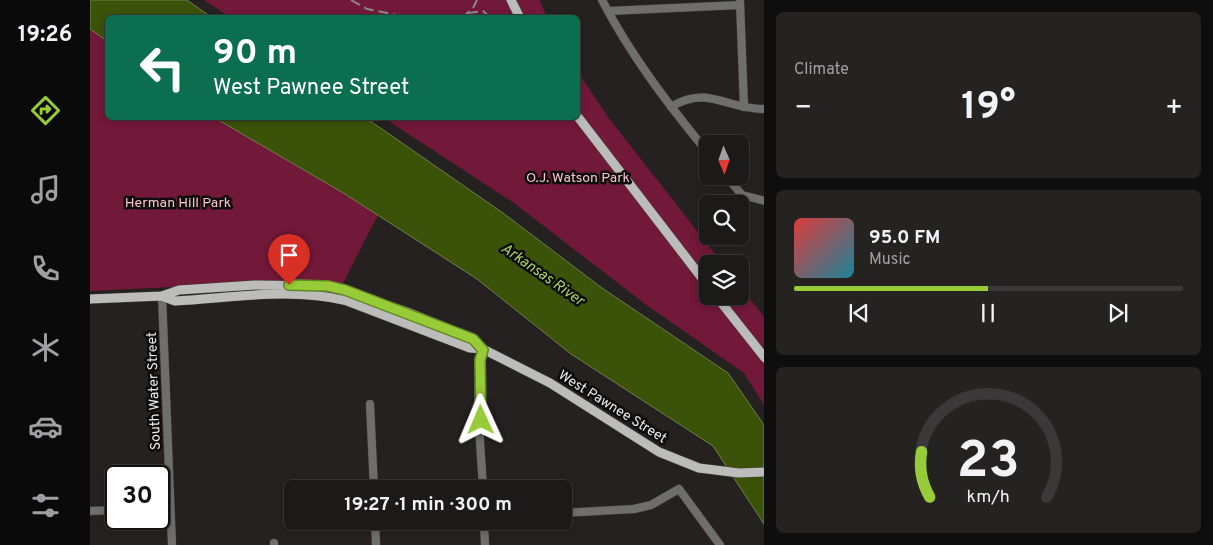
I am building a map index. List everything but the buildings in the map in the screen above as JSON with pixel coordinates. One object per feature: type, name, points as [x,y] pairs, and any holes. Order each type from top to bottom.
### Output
[{"type":"main road","points":[[511,0],[518,15]]},
{"type":"main road","points":[[580,120],[699,274]]},
{"type":"main road","name":"West Pawnee Street","points":[[90,299],[162,296],[179,290],[264,285],[328,286],[407,312],[473,339],[483,350],[550,383],[659,452],[699,468],[739,473],[764,472]]},
{"type":"main road","points":[[723,305],[764,358]]},
{"type":"street","points":[[602,0],[623,40],[671,107],[699,142]]},
{"type":"street","points":[[608,11],[740,2],[744,107]]},
{"type":"street","points":[[671,107],[687,98],[700,96],[717,98],[744,107],[764,108]]},
{"type":"street","points":[[733,185],[737,190],[751,198],[764,201]]},
{"type":"street","name":"South Water Street","points":[[162,296],[168,465]]},
{"type":"street","points":[[483,350],[480,360],[483,480]]},
{"type":"street","points":[[370,404],[374,480]]},
{"type":"street","points":[[572,512],[634,509],[651,505],[679,489],[720,545]]},
{"type":"street","name":"South Water Street","points":[[170,507],[172,545]]},
{"type":"street","points":[[90,511],[105,510]]},
{"type":"street","points":[[375,530],[376,545]]},
{"type":"street","points":[[484,530],[484,545]]},
{"type":"green space","points":[[204,0],[539,0],[546,15],[227,15]]},
{"type":"green space","name":"Herman Hill Park","points":[[90,28],[105,38],[105,120],[231,120],[378,215],[342,285],[317,280],[90,291]]},
{"type":"green space","name":"O.J. Watson Park","points":[[580,75],[608,117],[699,233],[699,245],[708,245],[716,255],[699,255],[699,305],[749,305],[749,298],[764,317],[764,405],[744,373],[645,304],[514,203],[387,120],[580,120]]},
{"type":"water","points":[[90,0],[187,0],[208,15],[105,15],[105,40],[90,29]]},
{"type":"water","name":"Arkansas River","points":[[218,120],[369,120],[503,213],[602,288],[728,373],[764,425],[764,524],[713,446],[571,354],[477,279],[345,194]]},
{"type":"railway","points":[[351,0],[367,9],[396,15]]},
{"type":"railway","points":[[465,15],[473,8],[477,0]]},
{"type":"railway","points":[[468,13],[483,11],[488,15]]},
{"type":"route","points":[[289,285],[306,284],[345,290],[407,312],[473,339],[483,350],[480,360],[481,420]]}]
